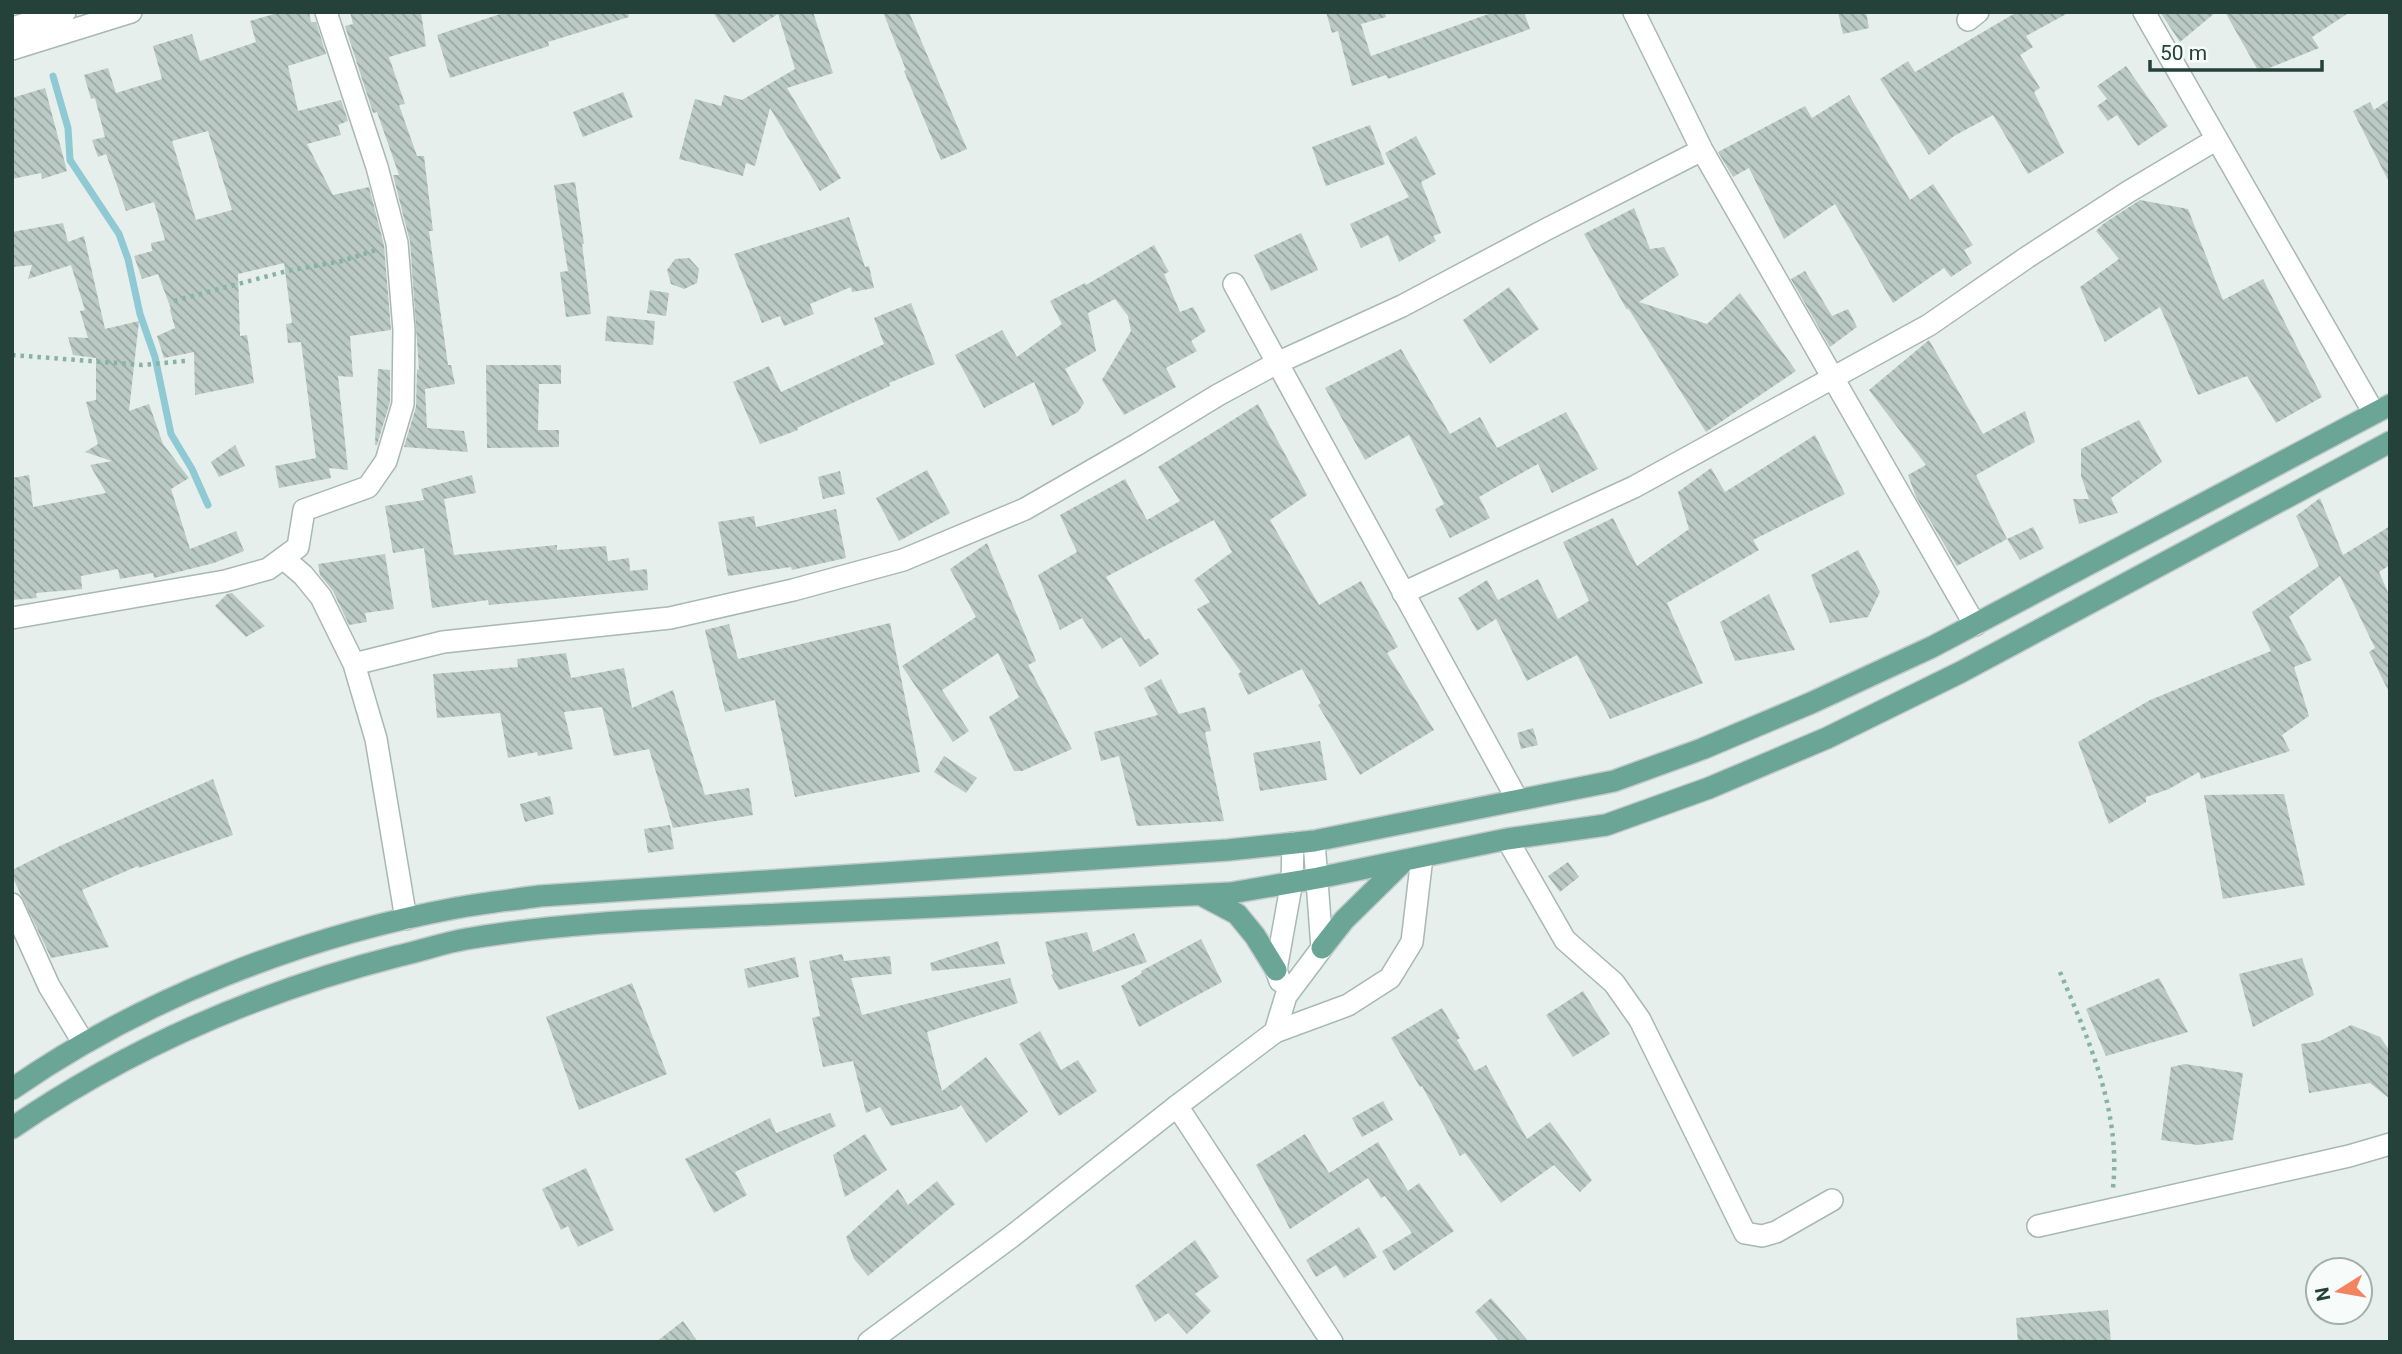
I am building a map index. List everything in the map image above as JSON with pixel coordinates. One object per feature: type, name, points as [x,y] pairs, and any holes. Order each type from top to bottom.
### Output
[{"type":"main road","points":[[12,1089],[83,1042],[160,1003],[311,945],[456,908],[540,896],[1227,850],[1304,842],[1614,781],[1702,750],[1811,703],[1975,625],[2382,409]]},
{"type":"main road","points":[[12,1128],[72,1089],[124,1060],[195,1026],[274,994],[359,966],[463,940],[545,928],[682,919],[1231,893],[1413,860],[1507,839],[1606,825],[1709,788],[1827,738],[1961,672],[2390,442]]},
{"type":"main road","points":[[1322,948],[1344,920],[1413,860]]},
{"type":"main road","points":[[1201,895],[1237,914],[1255,936],[1276,970]]},
{"type":"street","points":[[12,28],[65,12]]},
{"type":"street","points":[[12,49],[131,12]]},
{"type":"street","points":[[12,618],[225,581],[268,569],[298,547],[304,510],[368,487],[386,461],[403,404],[404,330],[397,243],[377,167],[326,12]]},
{"type":"street","points":[[1634,12],[1702,150],[1975,625]]},
{"type":"street","points":[[2144,12],[2217,139],[2382,409]]},
{"type":"street","points":[[1403,593],[1634,487],[1834,378],[1929,325],[2026,257],[2217,139]]},
{"type":"street","points":[[354,664],[443,642],[670,618],[793,590],[903,560],[1025,509],[1277,363],[1402,306],[1702,150]]},
{"type":"street","points":[[1234,284],[1517,799]]},
{"type":"street","points":[[283,558],[303,575],[321,597],[354,664],[376,739],[406,919]]},
{"type":"street","points":[[1507,839],[1565,940],[1614,983],[1640,1020],[1745,1233],[1762,1236],[1776,1232],[1832,1200]]},
{"type":"street","points":[[1275,1032],[1286,996],[1322,948],[1318,878],[1304,842]]},
{"type":"street","points":[[1286,996],[1276,970],[1292,881],[1304,842]]},
{"type":"street","points":[[869,1342],[1011,1237],[1275,1032],[1348,1004],[1390,978],[1412,942],[1413,860]]},
{"type":"street","points":[[12,904],[49,986],[83,1042]]},
{"type":"street","points":[[1177,1106],[1332,1342]]},
{"type":"street","points":[[2038,1226],[2349,1156],[2390,1144]]},
{"type":"path","points":[[174,300],[287,271],[342,261],[397,243]]},
{"type":"path","points":[[12,355],[142,365],[185,362]]},
{"type":"path","points":[[2060,972],[2097,1064],[2112,1122],[2116,1165],[2111,1209]]},
{"type":"building","points":[[281,12],[309,12],[311,22],[316,22],[326,54],[288,66],[298,111],[341,100],[348,121],[338,125],[341,135],[307,144],[333,195],[369,187],[384,245],[391,330],[350,336],[353,377],[338,376],[348,470],[329,468],[331,478],[279,488],[275,466],[316,458],[301,342],[288,343],[286,324],[292,323],[284,263],[238,274],[240,336],[247,335],[254,383],[195,395],[194,352],[164,358],[157,336],[175,328],[171,309],[158,274],[142,279],[134,256],[152,251],[151,243],[165,240],[154,202],[126,211],[106,154],[98,157],[92,140],[105,137],[95,98],[91,99],[84,75],[108,68],[116,93],[162,79],[153,46],[192,34],[200,61],[256,42],[250,21]],"holes":[[[208,131],[232,210],[196,220],[172,141]]]},
{"type":"building","points":[[350,12],[421,12],[426,46],[389,57],[405,104],[399,105],[417,156],[424,156],[433,231],[429,231],[448,365],[451,365],[455,384],[425,389],[427,428],[464,431],[468,452],[404,447],[416,407],[417,369],[419,370],[410,242],[393,175],[399,175],[377,112],[373,113],[345,26],[353,24]]},
{"type":"building","points":[[506,12],[628,12],[629,17],[548,42],[549,46],[450,78],[437,35]]},
{"type":"building","points":[[713,12],[813,12],[833,73],[787,88],[841,178],[820,191],[770,108],[755,166],[746,163],[743,176],[679,159],[695,99],[721,106],[724,95],[742,100],[795,69],[778,14],[733,43]]},
{"type":"building","points":[[883,12],[909,12],[967,149],[941,160]]},
{"type":"building","points":[[1326,12],[1385,12],[1386,17],[1361,24],[1371,56],[1494,12],[1524,12],[1530,29],[1388,79],[1386,75],[1352,86],[1338,31],[1332,33]]},
{"type":"building","points":[[1838,12],[1866,12],[1869,28],[1843,34]]},
{"type":"building","points":[[2017,12],[2070,12],[2026,36],[2033,47],[2020,55],[2040,88],[2034,92],[2064,153],[2028,174],[1993,115],[1954,136],[1929,155],[1880,79],[1908,61],[1915,72]]},
{"type":"building","points":[[2160,12],[2216,12],[2180,42]]},
{"type":"building","points":[[2225,12],[2350,12],[2312,37],[2319,48],[2259,72]]},
{"type":"building","points":[[2126,66],[2168,126],[2138,146],[2117,115],[2108,121],[2097,106],[2107,99],[2097,86]]},
{"type":"building","points":[[45,88],[67,171],[42,179],[41,173],[12,179],[12,98]]},
{"type":"building","points":[[623,92],[633,117],[583,137],[573,112]]},
{"type":"building","points":[[1849,95],[1910,200],[1933,184],[1973,245],[1964,250],[1972,263],[1951,277],[1944,268],[1893,303],[1835,204],[1784,239],[1749,168],[1733,177],[1718,152],[1805,106],[1812,118]]},
{"type":"building","points":[[2390,99],[2390,184],[2353,111],[2370,102],[2374,110]]},
{"type":"building","points":[[1370,125],[1385,164],[1326,186],[1312,147]]},
{"type":"building","points":[[1416,136],[1436,174],[1421,182],[1441,233],[1433,236],[1436,241],[1399,262],[1388,235],[1361,248],[1350,224],[1409,197],[1385,153]]},
{"type":"building","points":[[575,182],[591,314],[566,317],[560,272],[568,271],[554,185]]},
{"type":"building","points":[[2140,200],[2188,209],[2223,300],[2263,279],[2322,397],[2276,423],[2247,376],[2198,395],[2160,307],[2105,342],[2080,287],[2119,259],[2096,231]]},
{"type":"building","points":[[1634,208],[1650,249],[1664,247],[1679,275],[1639,302],[1707,324],[1740,293],[1796,371],[1706,432],[1628,308],[1627,310],[1584,234]]},
{"type":"building","points":[[849,217],[865,267],[869,266],[874,288],[852,292],[851,287],[810,304],[814,314],[784,326],[780,316],[762,323],[734,254]]},
{"type":"building","points":[[63,223],[68,242],[84,236],[105,329],[139,321],[129,411],[149,404],[163,444],[189,478],[171,489],[190,549],[236,531],[244,551],[214,563],[154,578],[153,573],[120,579],[118,569],[81,576],[82,589],[36,593],[37,598],[12,600],[12,478],[29,475],[33,507],[106,493],[90,465],[112,461],[85,452],[98,444],[86,402],[96,400],[96,358],[73,355],[68,337],[88,338],[80,311],[85,310],[71,265],[28,279],[32,265],[12,267],[12,232]]},
{"type":"building","points":[[1301,233],[1318,270],[1271,291],[1254,255]]},
{"type":"building","points":[[1154,245],[1169,272],[1164,274],[1180,312],[1193,307],[1206,331],[1191,341],[1197,351],[1166,368],[1176,387],[1124,415],[1102,380],[1131,331],[1128,316],[1115,299],[1088,313],[1096,351],[1065,369],[1084,403],[1078,412],[1052,426],[1034,382],[984,408],[955,355],[1002,330],[1017,357],[1062,324],[1050,301],[1085,283],[1086,285]]},
{"type":"building","points":[[689,258],[699,269],[697,283],[684,289],[671,284],[667,270],[675,259]]},
{"type":"building","points":[[1805,271],[1832,316],[1848,309],[1857,327],[1830,347],[1791,279]]},
{"type":"building","points":[[1509,287],[1539,329],[1490,364],[1463,320]]},
{"type":"building","points":[[650,290],[669,293],[666,316],[647,313]]},
{"type":"building","points":[[911,303],[935,364],[889,383],[890,386],[797,428],[798,430],[760,444],[733,382],[769,366],[781,392],[884,344],[874,318]]},
{"type":"building","points":[[607,316],[655,321],[653,345],[605,341]]},
{"type":"building","points":[[1929,340],[1983,434],[2025,411],[2035,442],[1976,475],[2007,539],[1957,566],[1916,497],[1908,475],[1926,465],[1869,390]]},
{"type":"building","points":[[1401,349],[1450,434],[1480,417],[1497,448],[1566,412],[1598,469],[1552,493],[1538,464],[1479,497],[1490,518],[1450,538],[1435,509],[1444,504],[1409,435],[1365,460],[1325,388]]},
{"type":"building","points":[[486,365],[561,365],[561,384],[539,384],[538,430],[559,430],[559,447],[487,448]]},
{"type":"building","points":[[378,369],[390,370],[390,402],[375,445]]},
{"type":"building","points":[[1258,404],[1307,495],[1270,520],[1319,605],[1361,581],[1398,647],[1387,653],[1434,730],[1360,775],[1318,705],[1321,703],[1302,669],[1248,695],[1238,674],[1241,672],[1197,609],[1210,602],[1194,580],[1232,552],[1214,520],[1106,577],[1145,640],[1149,638],[1159,654],[1140,667],[1121,637],[1102,649],[1082,618],[1060,630],[1038,575],[1077,552],[1060,515],[1125,479],[1147,520],[1180,501],[1158,467]]},
{"type":"building","points":[[2139,420],[2162,462],[2111,498],[2118,513],[2079,524],[2073,499],[2089,499],[2081,476],[2081,449]]},
{"type":"building","points":[[1815,435],[1845,494],[1753,540],[1759,550],[1667,603],[1703,683],[1610,719],[1577,655],[1527,681],[1496,619],[1477,631],[1458,598],[1487,580],[1498,600],[1538,579],[1558,619],[1589,601],[1563,542],[1613,518],[1637,566],[1689,529],[1678,492],[1711,468],[1725,492]]},
{"type":"building","points":[[235,445],[245,466],[219,477],[211,462]]},
{"type":"building","points":[[927,470],[950,513],[899,541],[876,498]]},
{"type":"building","points":[[840,471],[845,494],[823,499],[818,477]]},
{"type":"building","points":[[472,475],[476,493],[444,499],[454,555],[557,545],[557,550],[606,546],[608,561],[629,558],[630,571],[647,569],[648,590],[489,605],[488,600],[432,608],[424,548],[393,553],[385,506],[424,500],[421,489]]},
{"type":"building","points":[[2320,498],[2343,555],[2390,526],[2390,565],[2379,572],[2390,597],[2390,694],[2369,652],[2375,648],[2340,576],[2289,617],[2312,660],[2294,667],[2309,716],[2282,735],[2290,751],[2201,779],[2199,772],[2169,789],[2146,797],[2146,802],[2109,824],[2078,742],[2150,700],[2271,651],[2252,612],[2319,566],[2296,516]]},
{"type":"building","points":[[836,509],[846,558],[792,570],[791,567],[728,576],[718,522],[754,516],[756,527]]},
{"type":"building","points":[[2033,527],[2044,548],[2020,560],[2007,539]]},
{"type":"building","points":[[987,543],[1036,661],[1028,665],[1072,749],[1022,771],[1014,771],[989,717],[1019,697],[998,653],[942,690],[969,731],[953,742],[902,666],[976,617],[950,569]]},
{"type":"building","points":[[1858,550],[1880,592],[1868,617],[1830,623],[1811,575]]},
{"type":"building","points":[[385,554],[394,609],[365,613],[367,622],[349,625],[333,591],[320,575],[318,564]]},
{"type":"building","points":[[232,593],[265,626],[246,637],[215,606],[227,594]]},
{"type":"building","points":[[1769,594],[1795,650],[1735,661],[1720,622]]},
{"type":"building","points":[[890,623],[920,772],[795,797],[775,700],[725,712],[705,630],[729,624],[738,659]]},
{"type":"building","points":[[566,653],[571,678],[624,668],[632,708],[673,690],[705,795],[749,788],[753,815],[673,828],[649,749],[614,756],[602,707],[564,712],[573,749],[538,756],[537,752],[508,758],[500,713],[437,718],[433,674],[518,667],[517,659]]},
{"type":"building","points":[[1161,679],[1179,714],[1205,707],[1211,731],[1205,732],[1224,821],[1137,826],[1119,756],[1101,761],[1094,732],[1158,715],[1144,688]]},
{"type":"building","points":[[1533,728],[1538,745],[1521,749],[1517,733]]},
{"type":"building","points":[[1320,741],[1327,780],[1260,791],[1253,753]]},
{"type":"building","points":[[944,756],[977,778],[966,793],[934,772]]},
{"type":"building","points":[[213,779],[233,835],[139,868],[138,866],[82,890],[109,947],[51,958],[12,876],[12,870],[62,845]]},
{"type":"building","points":[[2284,794],[2305,885],[2223,899],[2204,795]]},
{"type":"building","points":[[550,796],[554,814],[525,822],[520,804]]},
{"type":"building","points":[[670,825],[674,849],[648,853],[644,829]]},
{"type":"building","points":[[1568,862],[1579,877],[1560,892],[1548,876]]},
{"type":"building","points":[[1087,932],[1093,952],[1134,933],[1147,962],[1059,990],[1051,975],[1053,974],[1045,942]]},
{"type":"building","points":[[1201,939],[1222,982],[1139,1027],[1121,986],[1142,973],[1141,971]]},
{"type":"building","points":[[998,941],[1005,964],[932,971],[930,963]]},
{"type":"building","points":[[842,954],[844,961],[890,956],[892,974],[851,978],[862,1015],[1010,978],[1018,1003],[927,1032],[942,1091],[986,1057],[1028,1112],[986,1143],[961,1105],[956,1109],[891,1126],[880,1107],[866,1113],[853,1061],[823,1067],[812,1018],[820,1016],[809,961]]},
{"type":"building","points":[[795,957],[799,977],[748,988],[744,969]]},
{"type":"building","points":[[2302,958],[2314,995],[2253,1027],[2239,974]]},
{"type":"building","points":[[2159,978],[2188,1032],[2106,1056],[2086,1009]]},
{"type":"building","points":[[632,983],[667,1074],[579,1110],[546,1017]]},
{"type":"building","points":[[1583,991],[1610,1034],[1573,1057],[1546,1015]]},
{"type":"building","points":[[1442,1008],[1475,1071],[1486,1065],[1527,1139],[1550,1122],[1592,1180],[1580,1192],[1554,1165],[1501,1203],[1465,1153],[1460,1156],[1422,1086],[1420,1087],[1391,1038]]},
{"type":"building","points":[[2351,1025],[2380,1037],[2390,1051],[2390,1099],[2370,1083],[2309,1093],[2301,1044],[2320,1041]]},
{"type":"building","points":[[1040,1031],[1061,1070],[1078,1060],[1097,1091],[1059,1116],[1019,1044]]},
{"type":"building","points":[[2185,1064],[2243,1073],[2233,1140],[2198,1145],[2161,1140],[2171,1067]]},
{"type":"building","points":[[1383,1101],[1393,1120],[1362,1137],[1352,1118]]},
{"type":"building","points":[[830,1113],[836,1126],[735,1172],[747,1195],[714,1213],[685,1159],[770,1118],[776,1133]]},
{"type":"building","points":[[865,1134],[887,1170],[845,1197],[833,1155]]},
{"type":"building","points":[[1305,1134],[1329,1173],[1378,1142],[1408,1191],[1419,1183],[1454,1231],[1394,1271],[1382,1251],[1412,1233],[1385,1196],[1381,1198],[1368,1178],[1290,1229],[1256,1165]]},
{"type":"building","points":[[586,1168],[614,1230],[578,1247],[568,1226],[561,1230],[542,1189]]},
{"type":"building","points":[[937,1181],[955,1204],[868,1276],[854,1259],[846,1237],[898,1189],[908,1205]]},
{"type":"building","points":[[1359,1227],[1377,1257],[1344,1278],[1336,1265],[1316,1277],[1306,1260]]},
{"type":"building","points":[[1195,1240],[1219,1277],[1195,1294],[1211,1311],[1187,1334],[1168,1313],[1155,1322],[1135,1286]]},
{"type":"building","points":[[1491,1298],[1529,1342],[1500,1342],[1475,1312]]},
{"type":"building","points":[[2108,1310],[2111,1342],[2018,1342],[2016,1318]]},
{"type":"building","points":[[683,1321],[698,1342],[656,1342]]},
{"type":"waterway","points":[[53,76],[68,128],[70,160],[119,234],[128,259],[140,314],[155,357],[171,434],[192,469],[208,505]]}]
